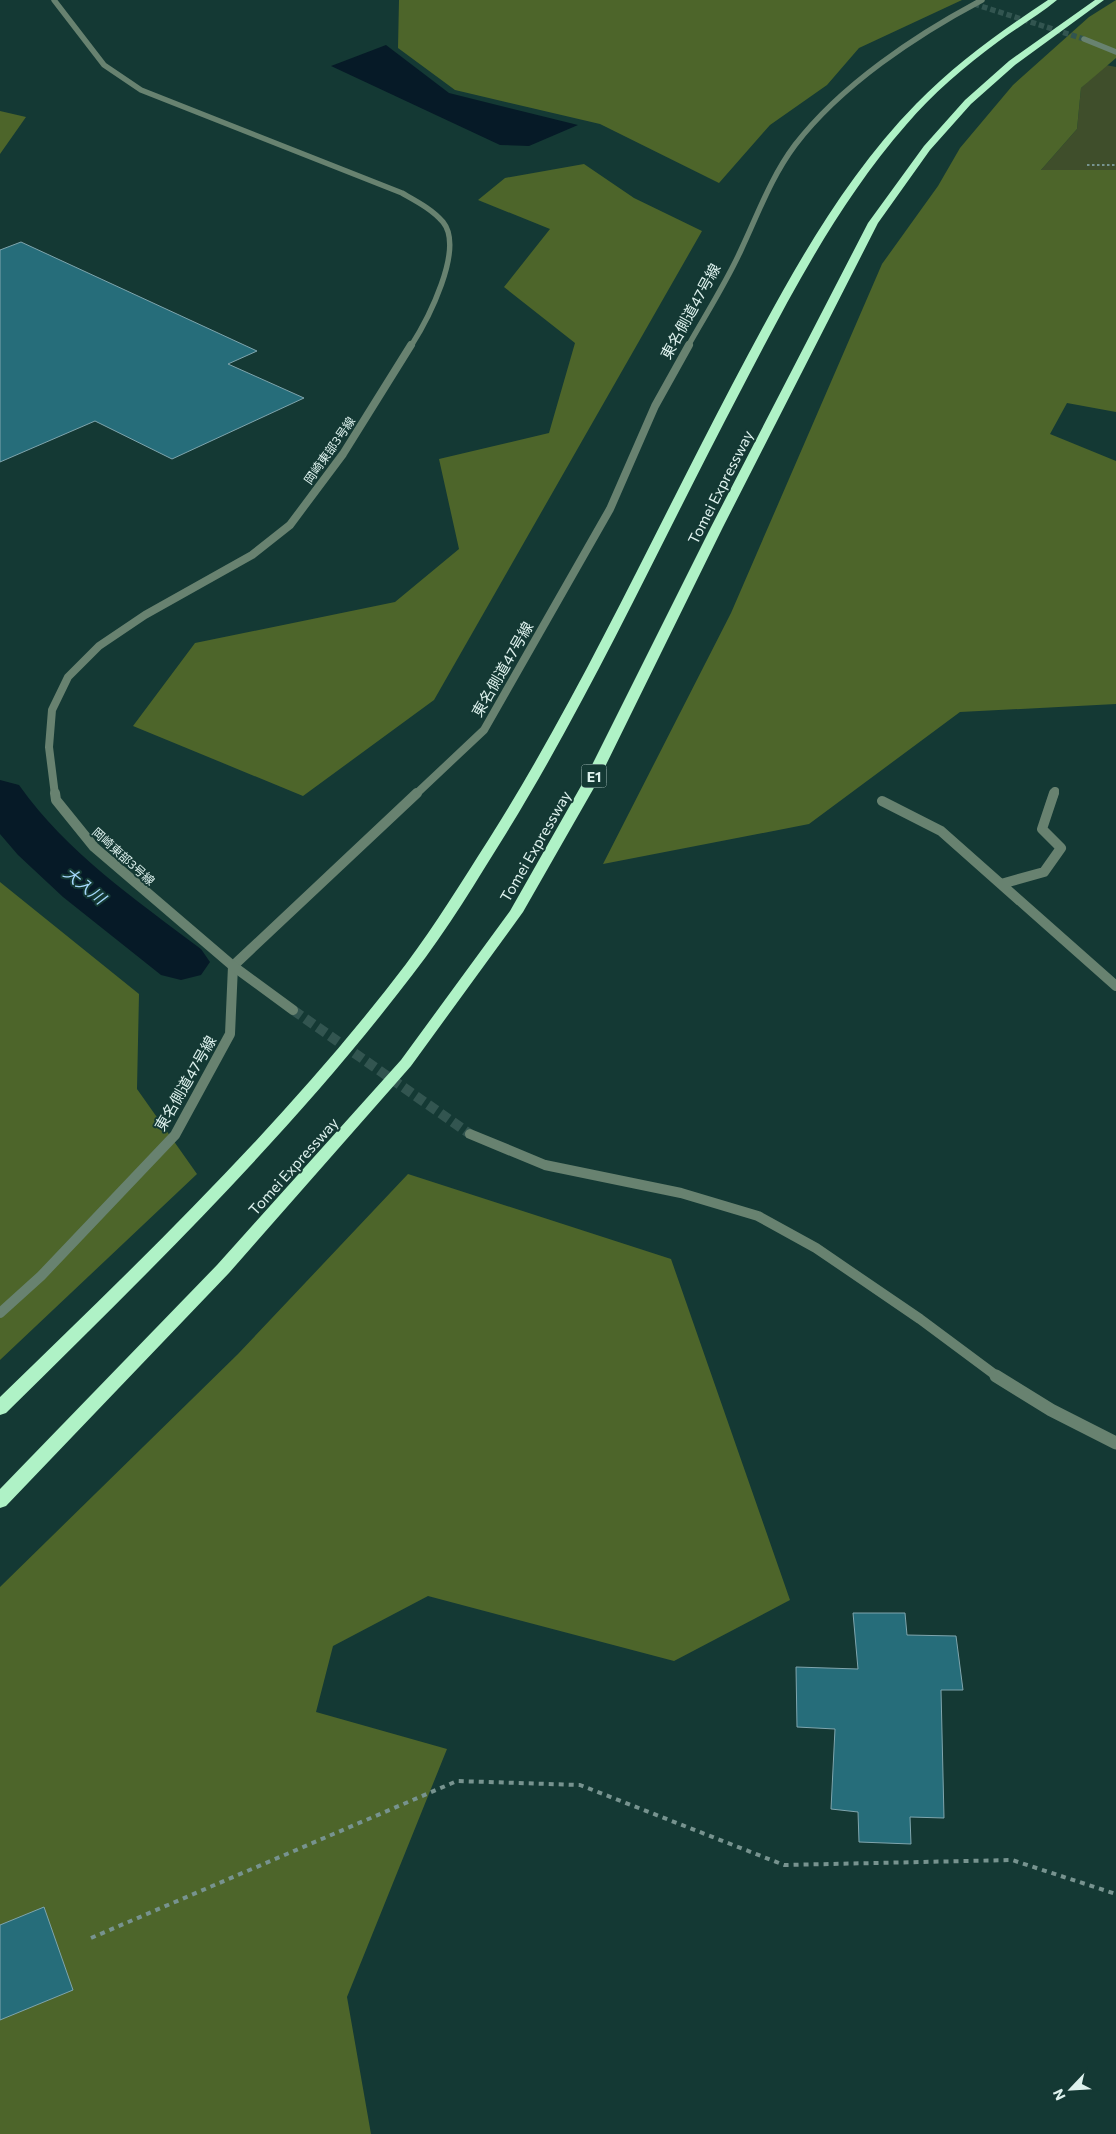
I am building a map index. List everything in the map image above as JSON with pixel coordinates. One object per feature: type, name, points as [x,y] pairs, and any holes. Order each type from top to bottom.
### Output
[{"type":"highway","name":"Tomei Expressway","points":[[0,1408],[119,1291],[286,1118],[410,968],[499,833],[576,701],[712,431],[811,249],[852,185],[905,120],[954,72],[998,36],[1054,0]]},
{"type":"highway","name":"Tomei Expressway","points":[[0,1500],[223,1269],[406,1063],[516,912],[592,779],[717,527],[873,224],[927,148],[968,102],[1012,63],[1100,0]]},
{"type":"street","name":"岡崎東部3号線","points":[[54,0],[104,65],[141,90],[402,193],[428,208],[444,223],[451,245],[443,277],[424,323],[343,454],[290,525],[252,555],[145,615],[99,646],[68,677],[52,710],[49,747],[56,800],[94,848],[233,966],[293,1010]]},
{"type":"street","name":"東名側道47号線","points":[[0,1313],[41,1276],[175,1135],[230,1034],[233,966],[484,730],[610,509],[655,406],[740,252],[775,175],[795,145],[828,109],[896,51],[935,25],[982,0]]},
{"type":"street","points":[[1084,39],[1116,52]]},
{"type":"street","points":[[1001,884],[1044,872],[1061,848],[1042,829],[1055,791]]},
{"type":"street","points":[[882,802],[941,832],[1116,986]]},
{"type":"street","points":[[470,1134],[545,1165],[681,1193],[758,1216],[816,1248],[920,1319],[989,1372],[1050,1410],[1116,1443]]},
{"type":"path","points":[[1087,166],[1116,165]]},
{"type":"path","points":[[91,1938],[458,1781],[580,1785],[784,1865],[1012,1860],[1116,1894]]},
{"type":"green space","points":[[399,0],[962,0],[859,48],[827,85],[770,125],[719,183],[600,124],[455,90],[398,48]]},
{"type":"green space","points":[[1116,0],[1116,58],[1081,88],[1077,129],[1041,170],[1116,170],[1116,412],[1067,403],[1050,434],[1116,461],[1116,704],[960,712],[809,824],[603,864],[731,613],[882,264],[938,186],[960,148],[1013,85],[1089,17]]},
{"type":"green space","points":[[1106,65],[1116,67],[1116,170],[1041,170],[1077,129],[1081,88]]},
{"type":"green space","points":[[0,111],[26,117],[0,154]]},
{"type":"green space","points":[[584,164],[634,198],[702,231],[434,700],[303,796],[133,726],[195,643],[395,602],[459,549],[439,459],[549,433],[575,343],[504,287],[550,229],[478,200],[505,178]]},
{"type":"green space","points":[[0,882],[139,994],[137,1089],[197,1174],[0,1360]]},
{"type":"green space","points":[[408,1174],[671,1259],[790,1600],[674,1661],[428,1596],[333,1646],[316,1712],[447,1749],[347,1997],[371,2134],[0,2134],[0,1587],[238,1354]]},
{"type":"water","points":[[386,45],[449,93],[578,125],[529,146],[500,145],[331,66]]},
{"type":"building","points":[[21,242],[257,351],[228,364],[304,398],[172,459],[95,421],[0,462],[0,250]]},
{"type":"building","points":[[853,1613],[905,1613],[907,1635],[956,1636],[963,1690],[941,1690],[944,1818],[910,1817],[911,1844],[859,1842],[858,1812],[831,1809],[835,1729],[797,1727],[796,1667],[858,1669]]},
{"type":"building","points":[[44,1907],[73,1990],[0,2020],[0,1925]]},
{"type":"waterway","name":"大入川","points":[[0,796],[17,820],[59,865],[107,906],[181,962]]},
{"type":"tunnel","points":[[974,4],[1084,39]]},
{"type":"tunnel","points":[[293,1010],[470,1134]]}]
